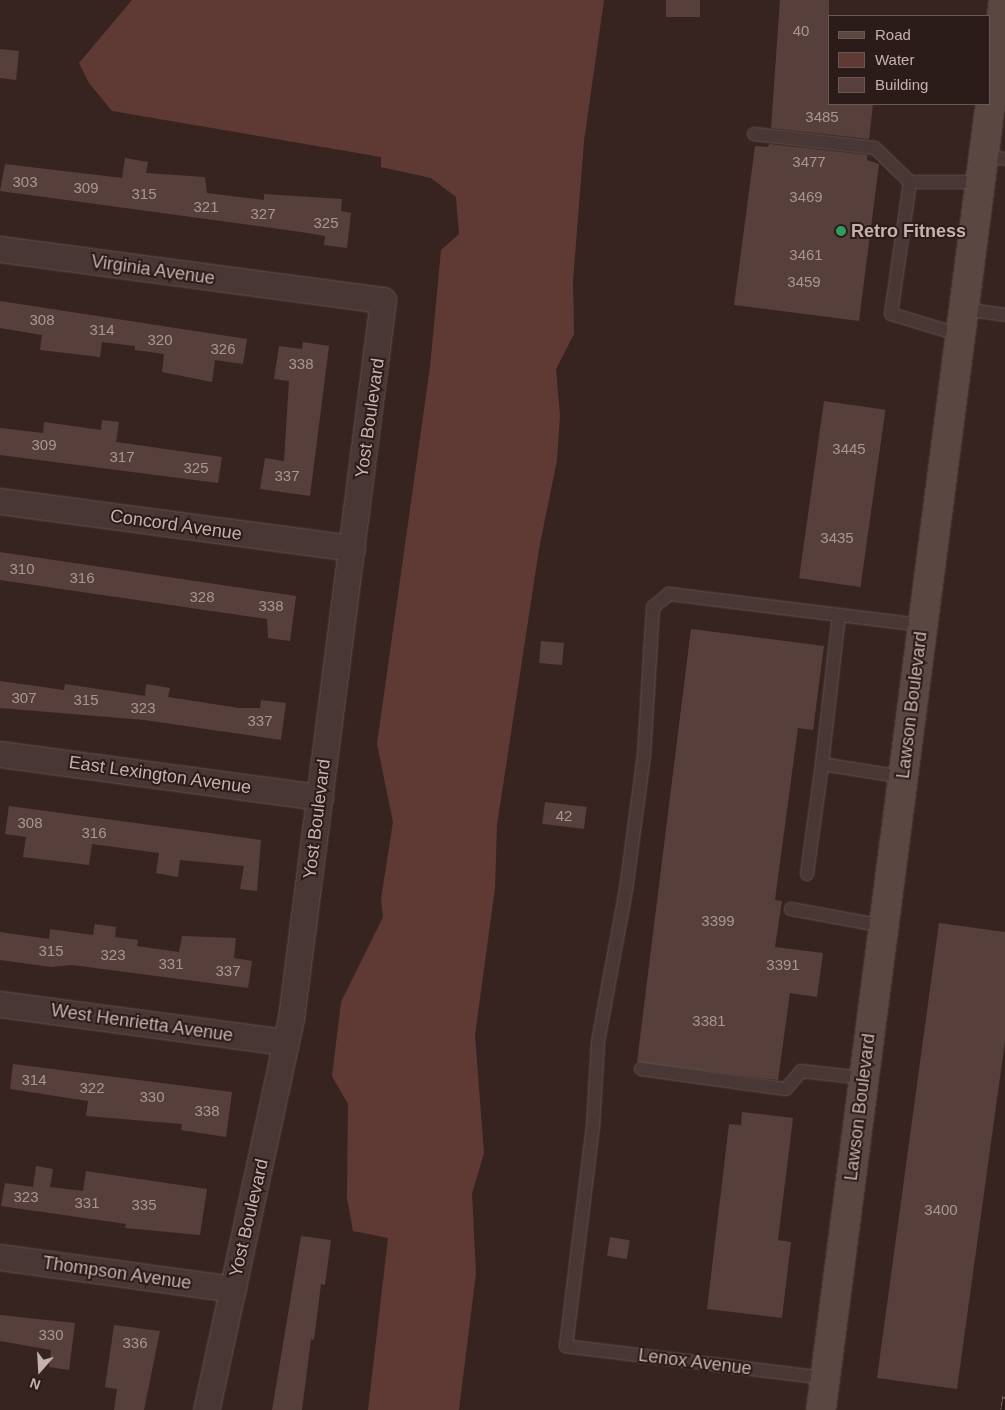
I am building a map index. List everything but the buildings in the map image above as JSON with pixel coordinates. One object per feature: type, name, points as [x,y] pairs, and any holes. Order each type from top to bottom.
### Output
[{"type":"main road","name":"Lawson Boulevard","points":[[821,1410],[964,309],[990,165],[1004,0]]},
{"type":"street","name":"Virginia Avenue","points":[[0,250],[305,290]]},
{"type":"street","name":"Yost Boulevard","points":[[206,1410],[285,1042],[320,797],[383,300],[305,290]]},
{"type":"street","name":"Concord Avenue","points":[[0,502],[352,548]]},
{"type":"street","name":"East Lexington Avenue","points":[[0,754],[320,797]]},
{"type":"street","name":"West Henrietta Avenue","points":[[0,1004],[285,1042]]},
{"type":"street","name":"Thompson Avenue","points":[[0,1257],[233,1289]]},
{"type":"lane","points":[[754,134],[875,148],[910,182]]},
{"type":"lane","points":[[910,182],[990,165]]},
{"type":"lane","points":[[910,182],[891,314],[961,336]]},
{"type":"lane","points":[[964,309],[1005,315]]},
{"type":"lane","name":"Lenox Avenue","points":[[825,1378],[566,1346],[593,1127],[598,1042],[626,890],[644,755],[653,606],[669,594],[839,615]]},
{"type":"lane","points":[[808,874],[839,615],[923,625]]},
{"type":"lane","points":[[822,764],[903,777]]},
{"type":"lane","points":[[792,909],[884,926]]},
{"type":"lane","points":[[641,1069],[786,1089],[801,1071],[863,1078]]},
{"type":"water","points":[[132,0],[604,0],[584,141],[573,281],[574,334],[556,369],[560,416],[557,460],[539,549],[497,825],[495,888],[475,1035],[484,1153],[472,1194],[476,1273],[459,1410],[368,1410],[388,1238],[353,1231],[347,1198],[348,1104],[332,1076],[341,1002],[383,917],[381,899],[393,822],[377,744],[430,367],[441,250],[459,234],[456,197],[431,178],[381,167],[381,157],[112,111],[89,83],[79,63]]},
{"type":"railway","points":[[1003,1410],[1005,1397]]},
{"type":"place","name":"Retro Fitness","points":[[841,231]]}]
